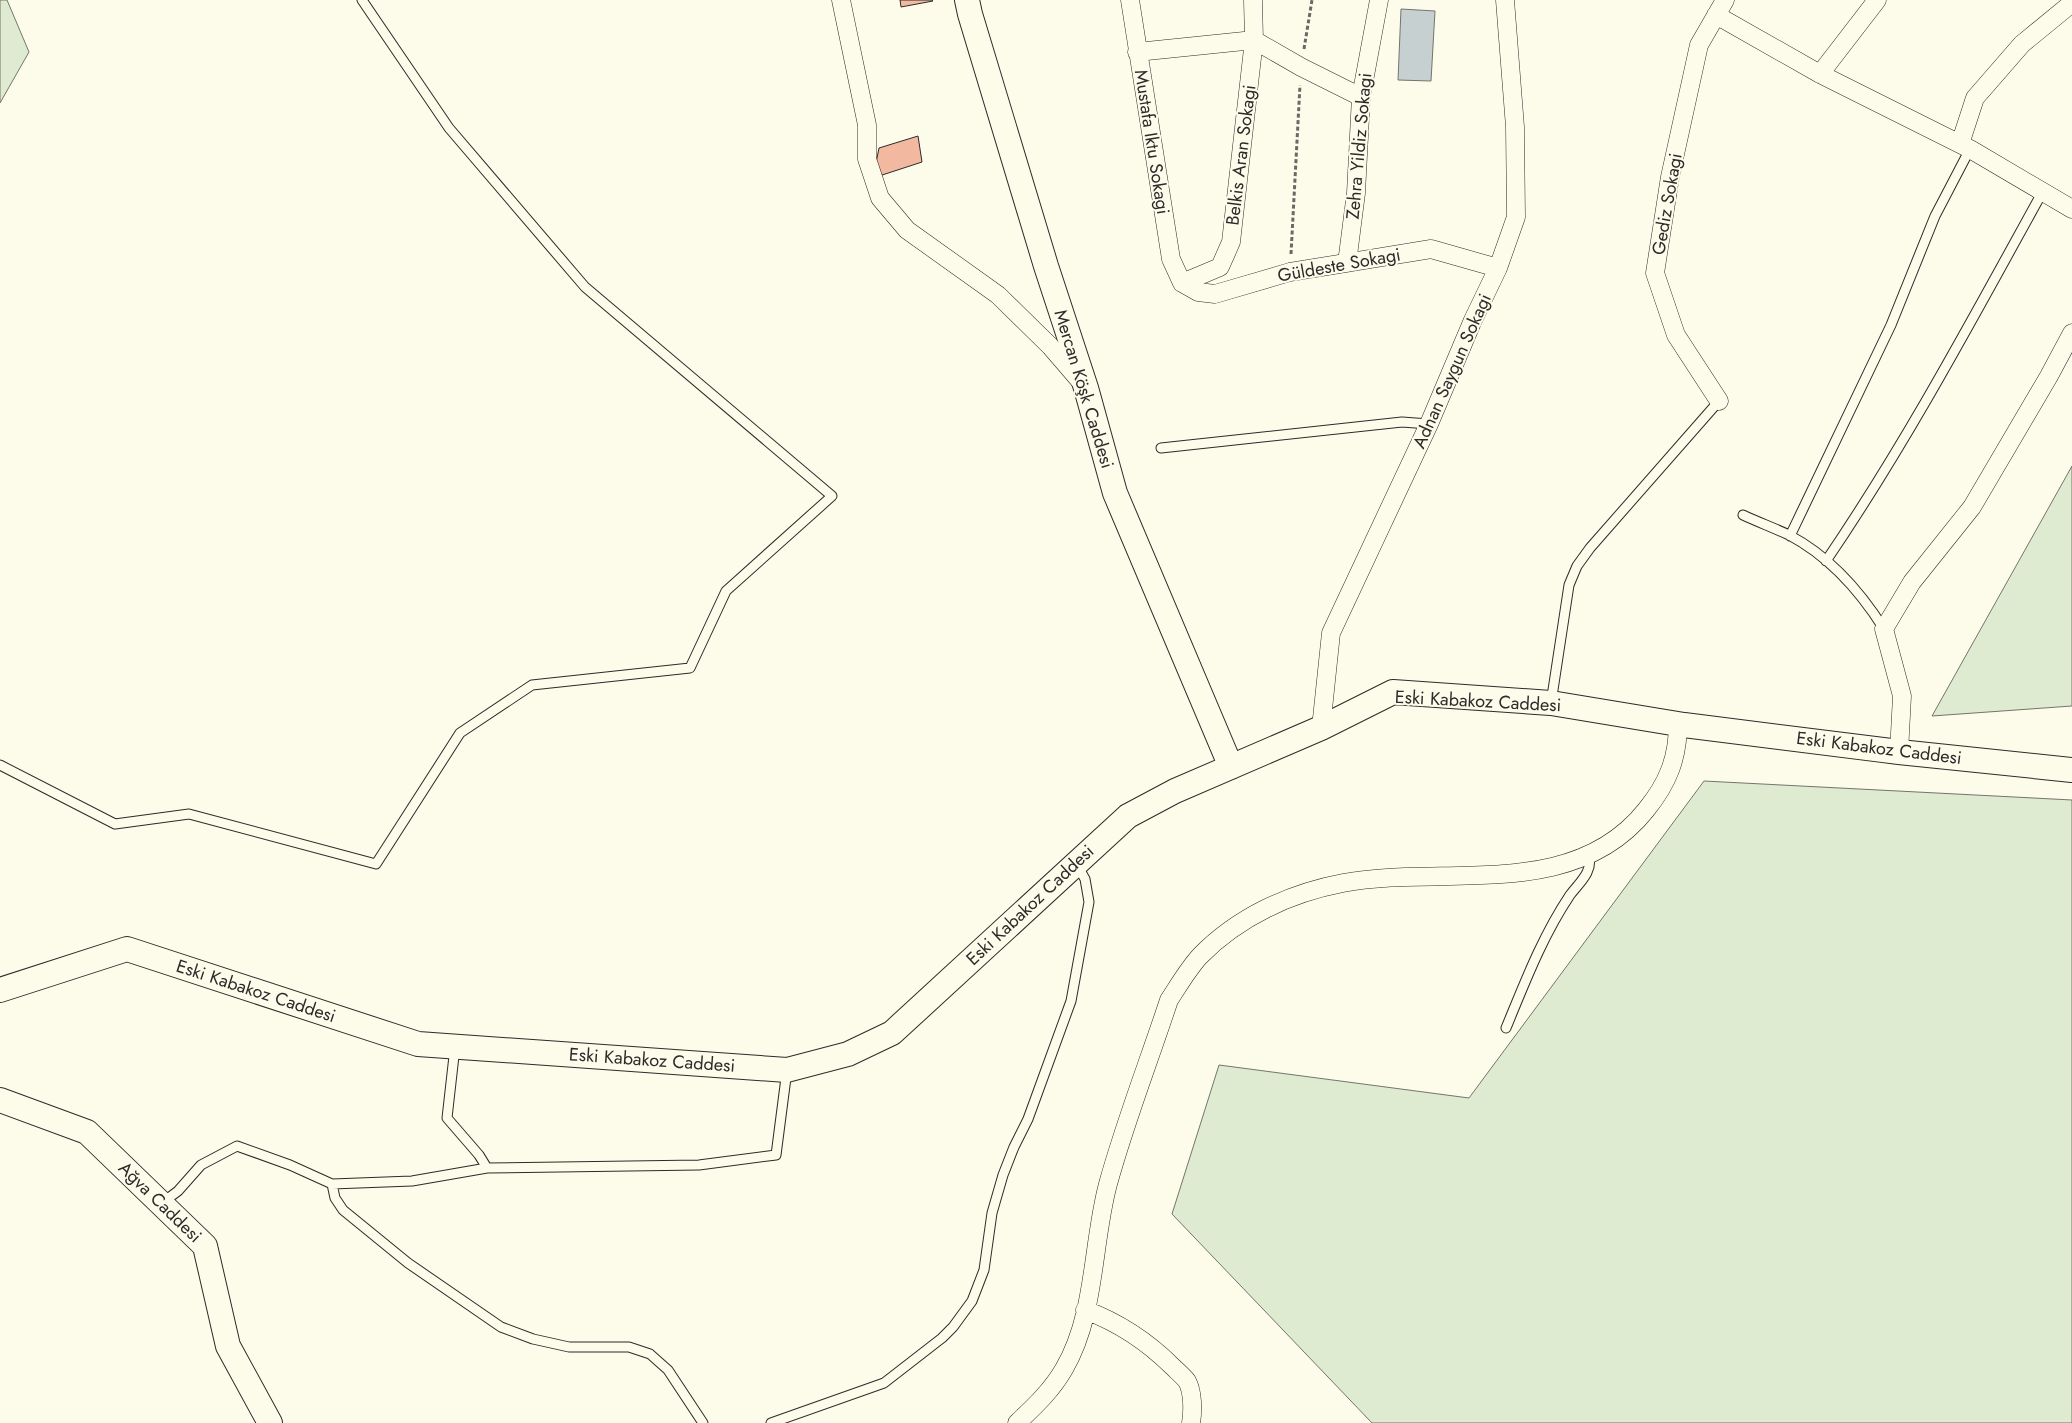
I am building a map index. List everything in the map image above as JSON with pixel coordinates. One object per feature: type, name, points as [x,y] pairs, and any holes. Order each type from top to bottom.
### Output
[{"type":"street","points":[[841,0],[867,125],[867,159],[880,198],[907,230],[998,295],[1050,346],[1086,388]]},
{"type":"street","name":"Mercan Köşk Caddesi","points":[[967,0],[1046,266],[1086,388],[1115,492],[1230,767]]},
{"type":"street","name":"Mustafa Iktu Sokagi","points":[[1130,0],[1171,260],[1182,283]]},
{"type":"street","name":"Belkis Aran Sokagi","points":[[1182,283],[1220,267],[1231,242],[1254,40],[1252,0]]},
{"type":"street","name":"Zehra Yildiz Sokagi","points":[[1347,263],[1356,193],[1361,97],[1379,0]]},
{"type":"street","name":"Adnan Saygun Sokagi","points":[[1321,728],[1331,633],[1429,424],[1473,320],[1498,268],[1516,217],[1515,127],[1505,0]]},
{"type":"street","points":[[1820,74],[1877,0]]},
{"type":"street","points":[[1965,147],[1975,98],[2022,44],[2072,2]]},
{"type":"street","points":[[1720,7],[1820,74],[1965,147],[2043,190],[2072,209]]},
{"type":"street","name":"Gediz Sokagi","points":[[1719,401],[1676,336],[1655,274],[1670,177],[1699,46],[1720,7]]},
{"type":"street","points":[[1137,52],[1254,40],[1301,67],[1361,97]]},
{"type":"street","name":"Güldeste Sokagi","points":[[1182,283],[1198,292],[1215,294],[1290,272],[1431,249],[1498,268]]},
{"type":"street","points":[[1899,752],[1902,696],[1884,629],[1912,582],[1972,508],[2072,333]]},
{"type":"street","name":"Eski Kabakoz Caddesi","points":[[0,990],[127,949],[418,1044],[787,1070],[848,1054],[892,1033],[1075,862],[1128,816],[1175,791],[1321,728],[1393,692],[1551,703],[1678,723],[1899,752],[2072,770]]},
{"type":"street","points":[[1017,1423],[1046,1396],[1065,1368],[1077,1342],[1085,1310],[1105,1196],[1113,1165],[1170,1000],[1183,977],[1199,957],[1226,933],[1247,919],[1271,906],[1300,894],[1325,887],[1370,879],[1494,875],[1561,865],[1589,855],[1612,842],[1638,821],[1657,797],[1670,772],[1678,745],[1678,723]]},
{"type":"street","name":"Ağva Caddesi","points":[[0,1100],[87,1132],[205,1246],[228,1346],[270,1423]]},
{"type":"street","points":[[1085,1310],[1119,1325],[1139,1337],[1186,1381],[1192,1404],[1191,1423]]},
{"type":"lane","points":[[0,764],[115,824],[189,814],[376,864],[460,733],[532,685],[690,668],[726,591],[832,496],[585,287],[449,128],[362,0]]},
{"type":"lane","points":[[1790,536],[1890,325],[1965,147]]},
{"type":"lane","points":[[1826,561],[1859,512],[1963,336],[2043,190]]},
{"type":"lane","points":[[1551,703],[1569,585],[1578,566],[1590,548],[1719,401]]},
{"type":"lane","points":[[1161,448],[1402,422],[1429,424]]},
{"type":"lane","points":[[1743,515],[1790,536],[1826,561],[1858,592],[1884,629]]},
{"type":"lane","points":[[1506,1028],[1545,937],[1588,871],[1589,855]]},
{"type":"lane","points":[[771,1423],[884,1383],[942,1338],[953,1327],[972,1301],[984,1270],[992,1213],[1003,1175],[1014,1146],[1028,1119],[1072,1001],[1090,902],[1085,880],[1075,862]]},
{"type":"lane","points":[[455,1047],[447,1118],[487,1168]]},
{"type":"lane","points":[[161,1204],[178,1191],[201,1165],[237,1146],[290,1165],[332,1184],[412,1181],[487,1168],[699,1165],[776,1155],[787,1070]]},
{"type":"lane","points":[[332,1184],[335,1198],[344,1210],[408,1263],[501,1326],[532,1339],[569,1347],[629,1348],[650,1354],[668,1370],[703,1423]]},
{"type":"path","points":[[1290,272],[1301,67],[1312,0]]},
{"type":"green space","points":[[0,0],[7,0],[29,52],[0,103]]},
{"type":"green space","points":[[2072,466],[2072,706],[1932,716]]},
{"type":"green space","points":[[1704,781],[2072,800],[2072,1423],[1372,1423],[1172,1214],[1219,1065],[1469,1098]]},
{"type":"shaded area","points":[[1401,9],[1435,11],[1431,81],[1398,80]]},
{"type":"building","points":[[900,0],[932,0],[933,1],[901,7]]},
{"type":"building","points":[[918,136],[922,162],[873,178],[879,148]]}]
